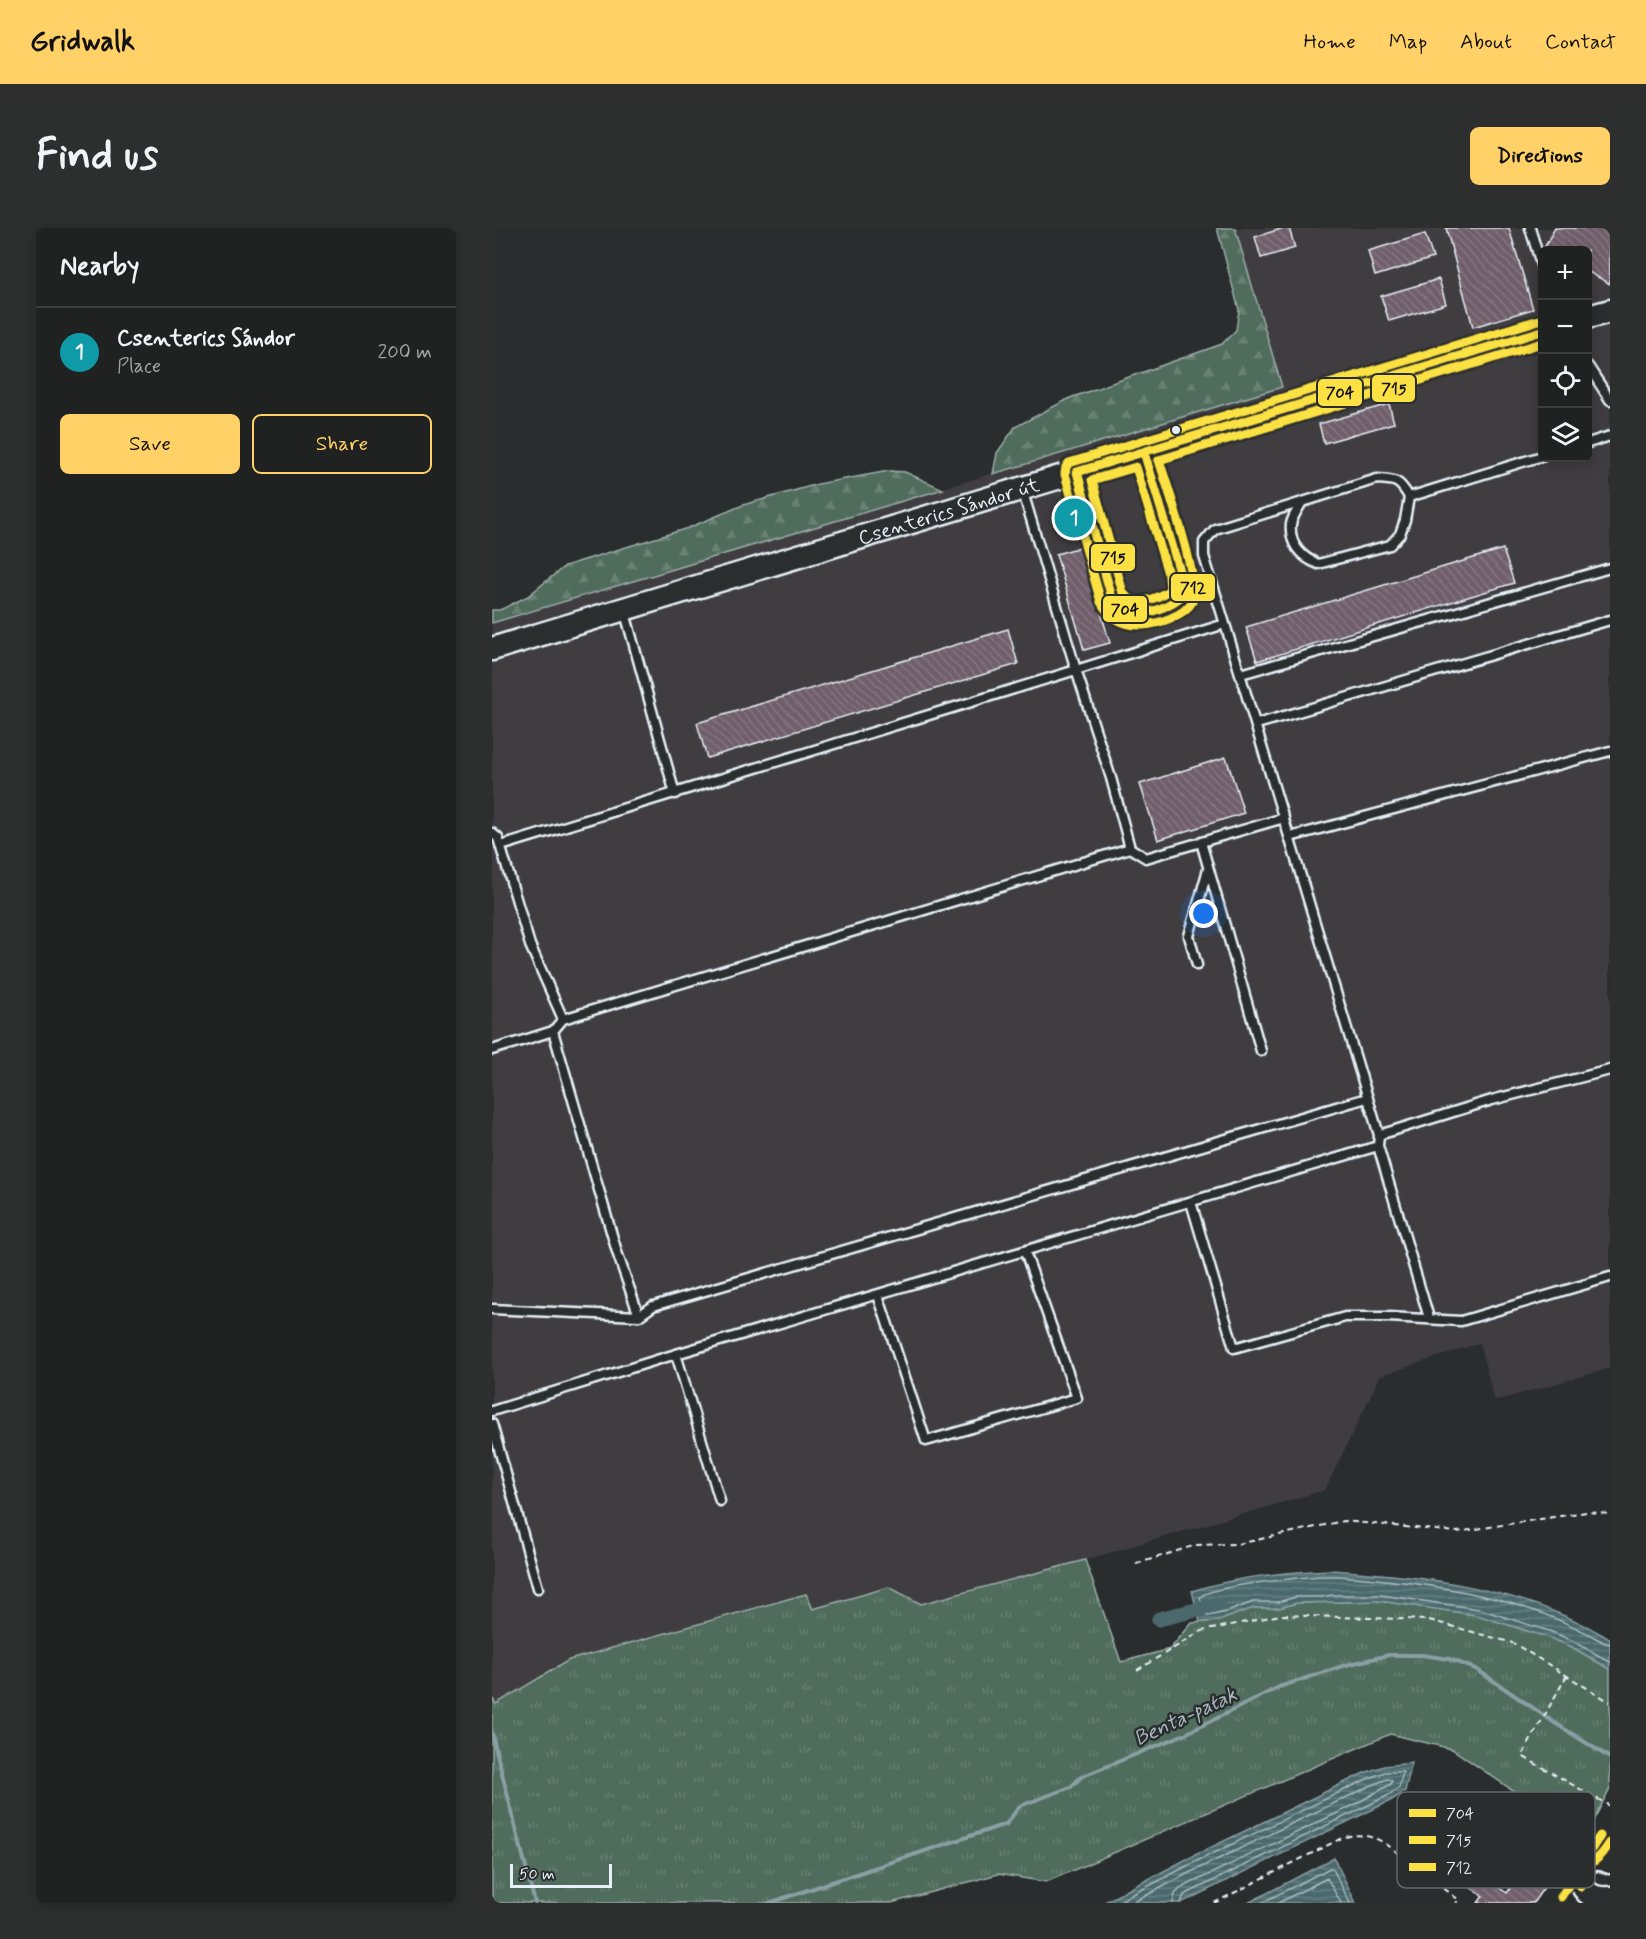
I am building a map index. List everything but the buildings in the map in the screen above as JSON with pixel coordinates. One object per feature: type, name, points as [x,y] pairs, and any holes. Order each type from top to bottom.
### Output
[{"type":"street","points":[[1592,316],[1610,311]]},
{"type":"street","name":"Csenterics Sándor út","points":[[492,649],[1538,332]]},
{"type":"lane","points":[[1530,228],[1538,255]]},
{"type":"lane","points":[[1592,373],[1610,400]]},
{"type":"lane","points":[[1592,441],[1610,436]]},
{"type":"lane","points":[[1077,472],[1112,598],[1121,609],[1139,614],[1173,604],[1182,596],[1181,575],[1144,452]]},
{"type":"lane","points":[[1409,497],[1538,457]]},
{"type":"lane","points":[[1302,502],[1291,522],[1293,544],[1304,558],[1318,564],[1390,545],[1400,534],[1409,497],[1402,485],[1394,480],[1377,479],[1302,502],[1215,529],[1204,542],[1204,556],[1257,724],[1379,1135],[1378,1146],[1429,1318]]},
{"type":"lane","points":[[1022,489],[1111,778],[1130,848],[1146,858],[1284,818]]},
{"type":"lane","points":[[1241,674],[1610,568]]},
{"type":"lane","points":[[624,609],[675,794]]},
{"type":"lane","points":[[1257,724],[1610,620]]},
{"type":"lane","points":[[501,846],[1225,624]]},
{"type":"lane","points":[[1290,837],[1610,751]]},
{"type":"lane","points":[[492,833],[498,838],[501,846],[530,945],[563,1019]]},
{"type":"lane","points":[[1201,842],[1260,1051]]},
{"type":"lane","points":[[492,1050],[553,1031],[563,1019],[1130,848]]},
{"type":"lane","points":[[1197,965],[1189,936],[1208,869]]},
{"type":"lane","points":[[553,1031],[617,1252],[639,1316]]},
{"type":"lane","points":[[1379,1135],[1492,1100],[1610,1070]]},
{"type":"lane","points":[[492,1309],[639,1316],[654,1306],[1367,1098]]},
{"type":"lane","points":[[492,1411],[676,1354],[1378,1146]]},
{"type":"lane","points":[[1191,1202],[1234,1348],[1345,1317],[1429,1318],[1461,1321],[1610,1277]]},
{"type":"lane","points":[[878,1295],[926,1441],[1077,1398],[1025,1252]]},
{"type":"lane","points":[[676,1354],[720,1501]]},
{"type":"lane","points":[[492,1424],[538,1588]]},
{"type":"path","points":[[1136,1564],[1196,1545],[1238,1544],[1343,1521],[1457,1532],[1586,1512],[1610,1514]]},
{"type":"path","points":[[1137,1670],[1202,1631],[1280,1616],[1429,1620],[1513,1642],[1610,1702]]},
{"type":"path","points":[[1568,1675],[1522,1756],[1585,1792]]},
{"type":"path","points":[[1595,1797],[1610,1806]]},
{"type":"path","points":[[1214,1903],[1342,1838],[1361,1834],[1371,1836],[1397,1853]]},
{"type":"path","points":[[1443,1888],[1459,1900],[1456,1903]]},
{"type":"shaded area","points":[[1235,228],[1610,228],[1610,1368],[1495,1401],[1479,1343],[1380,1376],[1325,1490],[1085,1560],[921,1604],[889,1587],[813,1609],[805,1594],[569,1660],[496,1704],[492,1698],[492,623],[1282,387]]},
{"type":"green space","points":[[1217,228],[1235,228],[1282,387],[993,474],[997,453],[1015,427],[1070,398],[1222,344],[1236,330],[1239,310]]},
{"type":"green space","points":[[889,471],[905,472],[943,489],[492,623],[492,610],[500,610],[528,596],[565,566],[688,528],[743,505],[818,484]]},
{"type":"green space","points":[[1085,1560],[1121,1662],[1170,1649],[1192,1623],[1218,1621],[1253,1608],[1279,1608],[1297,1603],[1380,1601],[1477,1615],[1570,1646],[1610,1669],[1610,1788],[1595,1817],[1595,1792],[1515,1792],[1452,1749],[1390,1734],[1046,1882],[998,1874],[891,1903],[492,1903],[492,1698],[496,1704],[569,1660],[806,1594],[813,1609],[889,1587],[921,1604]]},
{"type":"water","points":[[1330,1570],[1439,1581],[1510,1596],[1544,1608],[1610,1639],[1610,1669],[1570,1646],[1477,1615],[1380,1601],[1297,1603],[1279,1608],[1253,1608],[1218,1621],[1200,1622],[1192,1591],[1260,1576]]},
{"type":"water","points":[[1412,1763],[1405,1792],[1397,1792],[1397,1797],[1390,1801],[1181,1903],[1103,1903],[1185,1860],[1364,1773],[1384,1766]]},
{"type":"water","points":[[1334,1858],[1356,1903],[1248,1903]]},
{"type":"waterway","points":[[1159,1619],[1217,1605]]},
{"type":"waterway","name":"Benta-patak","points":[[769,1903],[1006,1824],[1020,1806],[1071,1787],[1081,1777],[1185,1734],[1279,1687],[1346,1665],[1389,1655],[1422,1655],[1449,1659],[1476,1669],[1610,1758]]},
{"type":"waterway","points":[[492,1734],[535,1903]]},
{"type":"transit line","name":"712","points":[[1159,460],[1188,556],[1194,592],[1192,602],[1177,615],[1156,623],[1130,624],[1113,617],[1101,602],[1065,474],[1069,463],[1538,320]]},
{"type":"transit line","name":"704","points":[[1144,452],[1181,575],[1182,596],[1165,607],[1137,613],[1119,606],[1112,598],[1077,472],[1538,332]]},
{"type":"transit line","name":"715","points":[[1159,460],[1538,344]]},
{"type":"transit line","name":"715","points":[[1136,467],[1169,577],[1170,590],[1152,599],[1139,601],[1128,598],[1123,593],[1092,480],[1136,467]]},
{"type":"transit line","name":"712","points":[[1595,1844],[1600,1836]]},
{"type":"transit line","name":"704","points":[[1595,1860],[1610,1843]]},
{"type":"transit line","name":"712","points":[[1561,1897],[1567,1888]]},
{"type":"place","name":"Csenterics Sándor","points":[[1074,518]]}]
